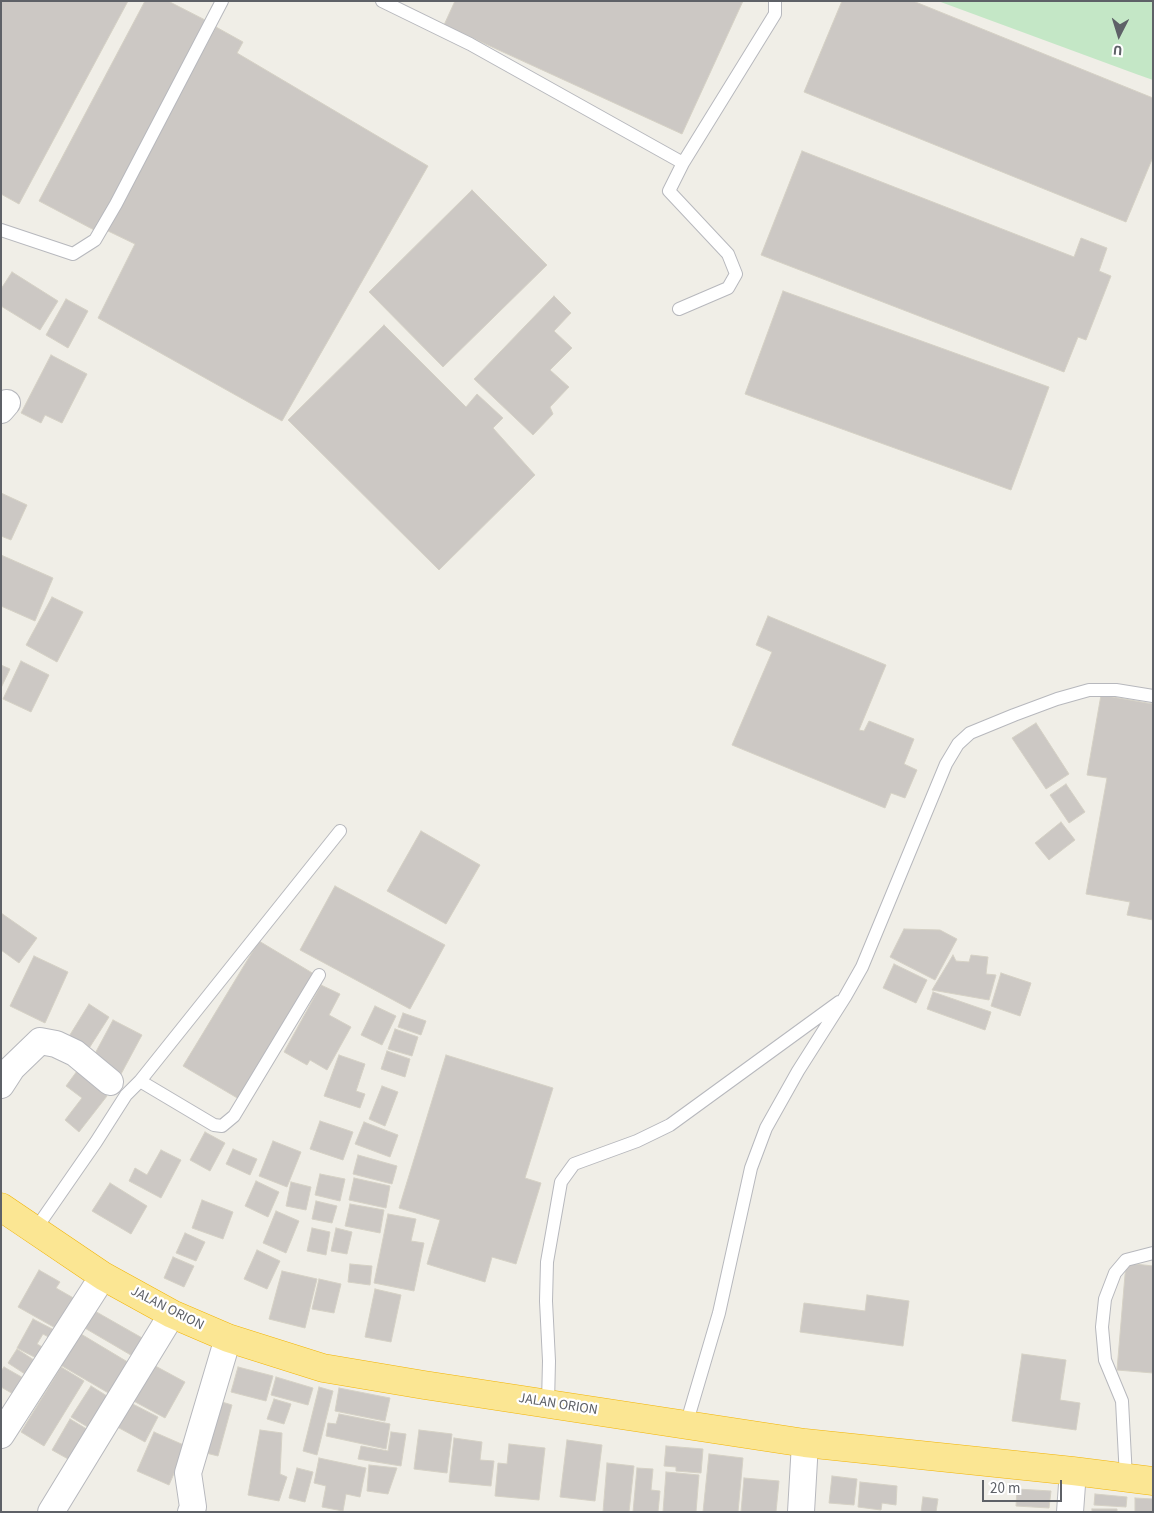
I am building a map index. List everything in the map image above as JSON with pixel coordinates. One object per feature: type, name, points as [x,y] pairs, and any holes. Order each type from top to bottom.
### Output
[{"type":"highway","name":"JALAN ORION","points":[[1,1207],[103,1276],[172,1314],[228,1338],[323,1368],[686,1426],[805,1442],[1140,1480]]},
{"type":"street","points":[[1,1085],[12,1068],[40,1041],[56,1044],[75,1053],[110,1082]]},
{"type":"street","points":[[1,1435],[103,1276]]},
{"type":"street","points":[[51,1512],[172,1314]]},
{"type":"street","points":[[191,1512],[193,1507],[188,1473],[228,1338]]},
{"type":"street","points":[[801,1512],[805,1442]]},
{"type":"street","points":[[1070,1512],[1073,1471]]},
{"type":"lane","points":[[1,230],[73,254],[95,240],[116,204],[222,1]]},
{"type":"lane","points":[[383,1],[470,44],[683,163]]},
{"type":"lane","points":[[680,309],[728,288],[736,274],[728,254],[669,191],[683,163],[776,14],[775,1]]},
{"type":"lane","points":[[686,1426],[719,1313],[751,1168],[766,1128],[798,1070],[862,967],[946,764],[958,744],[970,733],[1057,699],[1089,690],[1116,690],[1153,696]]},
{"type":"lane","points":[[35,1230],[126,1095],[340,831]]},
{"type":"lane","points":[[140,1080],[214,1125],[222,1126],[234,1116],[319,975]]},
{"type":"lane","points":[[548,1403],[547,1262],[561,1182],[574,1164],[637,1141],[670,1125],[845,997]]},
{"type":"lane","points":[[1140,1480],[1122,1401],[1105,1360],[1102,1327],[1105,1299],[1115,1273],[1126,1260],[1153,1253]]},
{"type":"green space","points":[[938,1],[1153,1],[1153,80],[1136,74]]},
{"type":"building","points":[[1,1],[128,1],[19,204],[1,194]]},
{"type":"building","points":[[145,1],[168,1],[207,21],[96,231],[39,201]]},
{"type":"building","points":[[455,1],[743,1],[682,134],[444,25]]},
{"type":"building","points":[[842,1],[913,1],[1153,98],[1153,157],[1126,222],[804,92]]},
{"type":"building","points":[[216,27],[243,42],[237,53],[428,166],[282,421],[98,318],[135,244],[106,230]]},
{"type":"building","points":[[802,151],[1074,257],[1081,238],[1107,248],[1099,271],[1111,276],[1086,340],[1078,337],[1064,372],[761,255]]},
{"type":"building","points":[[472,190],[547,265],[443,367],[369,292]]},
{"type":"building","points":[[12,272],[58,301],[40,330],[1,306],[1,289]]},
{"type":"building","points":[[783,291],[1049,387],[1011,490],[745,394]]},
{"type":"building","points":[[554,296],[571,313],[554,331],[572,348],[550,370],[569,387],[550,407],[553,414],[533,435],[474,379]]},
{"type":"building","points":[[66,299],[88,311],[68,348],[46,335]]},
{"type":"building","points":[[384,325],[466,407],[477,394],[503,418],[493,428],[535,475],[439,570],[288,420]]},
{"type":"building","points":[[51,355],[87,374],[62,423],[45,415],[41,423],[21,413]]},
{"type":"building","points":[[1,493],[27,505],[11,540],[1,536]]},
{"type":"building","points":[[1,555],[53,578],[35,621],[1,606]]},
{"type":"building","points":[[52,597],[83,612],[57,662],[26,645]]},
{"type":"building","points":[[768,616],[886,665],[859,730],[864,731],[869,721],[914,739],[904,764],[917,770],[905,798],[891,793],[885,808],[732,745],[772,652],[756,645]]},
{"type":"building","points":[[21,661],[49,675],[31,712],[3,699]]},
{"type":"building","points":[[1,665],[10,669],[1,688]]},
{"type":"building","points":[[1101,695],[1153,704],[1153,920],[1127,915],[1130,902],[1086,894],[1107,778],[1087,775]]},
{"type":"building","points":[[1036,723],[1069,774],[1046,789],[1012,738]]},
{"type":"building","points":[[1066,784],[1085,812],[1069,823],[1050,795]]},
{"type":"building","points":[[1061,822],[1075,840],[1049,860],[1035,843]]},
{"type":"building","points":[[421,831],[480,865],[446,924],[387,891]]},
{"type":"building","points":[[335,886],[445,945],[410,1009],[300,950]]},
{"type":"building","points":[[1,913],[37,938],[19,963],[1,950]]},
{"type":"building","points":[[904,929],[940,930],[957,939],[935,980],[890,957]]},
{"type":"building","points":[[259,941],[314,974],[239,1099],[183,1066]]},
{"type":"building","points":[[953,955],[956,961],[969,962],[971,955],[988,957],[986,974],[996,975],[989,1000],[932,990]]},
{"type":"building","points":[[34,956],[68,972],[45,1023],[10,1006]]},
{"type":"building","points":[[894,964],[927,980],[916,1003],[883,988]]},
{"type":"building","points":[[1001,973],[1031,983],[1020,1016],[991,1006]]},
{"type":"building","points":[[321,985],[340,994],[329,1015],[351,1027],[327,1070],[310,1060],[307,1065],[284,1052]]},
{"type":"building","points":[[933,992],[991,1012],[985,1030],[927,1009]]},
{"type":"building","points":[[89,1004],[109,1017],[88,1050],[68,1038]]},
{"type":"building","points":[[375,1006],[396,1016],[382,1045],[361,1035]]},
{"type":"building","points":[[403,1013],[426,1021],[421,1035],[398,1027]]},
{"type":"building","points":[[113,1020],[142,1035],[120,1076],[91,1061]]},
{"type":"building","points":[[395,1029],[418,1037],[412,1056],[388,1049]]},
{"type":"building","points":[[387,1051],[410,1059],[405,1077],[381,1069]]},
{"type":"building","points":[[339,1055],[365,1064],[356,1091],[365,1094],[360,1108],[324,1096]]},
{"type":"building","points":[[446,1055],[553,1088],[525,1178],[541,1183],[516,1264],[492,1257],[485,1282],[427,1264],[440,1220],[399,1208]]},
{"type":"building","points":[[77,1071],[107,1096],[79,1132],[65,1120],[82,1098],[66,1086]]},
{"type":"building","points":[[382,1086],[398,1092],[385,1126],[369,1119]]},
{"type":"building","points":[[320,1121],[353,1132],[343,1160],[310,1149]]},
{"type":"building","points":[[364,1122],[398,1135],[390,1157],[355,1144]]},
{"type":"building","points":[[205,1132],[225,1143],[210,1171],[190,1160]]},
{"type":"building","points":[[273,1141],[301,1152],[287,1187],[259,1176]]},
{"type":"building","points":[[233,1149],[257,1159],[250,1175],[226,1164]]},
{"type":"building","points":[[161,1150],[181,1160],[161,1198],[129,1181],[135,1168],[147,1175]]},
{"type":"building","points":[[358,1155],[397,1166],[392,1184],[353,1174]]},
{"type":"building","points":[[320,1174],[345,1179],[340,1201],[315,1195]]},
{"type":"building","points":[[354,1178],[390,1186],[386,1208],[349,1200]]},
{"type":"building","points":[[256,1181],[279,1192],[268,1217],[245,1206]]},
{"type":"building","points":[[291,1182],[311,1187],[306,1210],[286,1206]]},
{"type":"building","points":[[110,1183],[147,1206],[131,1234],[92,1211]]},
{"type":"building","points":[[202,1200],[233,1212],[223,1239],[192,1228]]},
{"type":"building","points":[[316,1201],[337,1206],[332,1223],[312,1219]]},
{"type":"building","points":[[350,1204],[384,1210],[380,1233],[345,1226]]},
{"type":"building","points":[[276,1211],[299,1221],[286,1253],[263,1243]]},
{"type":"building","points":[[388,1214],[416,1219],[411,1241],[424,1243],[414,1291],[374,1283]]},
{"type":"building","points":[[312,1228],[330,1232],[326,1255],[307,1251]]},
{"type":"building","points":[[336,1228],[352,1232],[347,1254],[331,1251]]},
{"type":"building","points":[[185,1233],[205,1242],[196,1261],[176,1253]]},
{"type":"building","points":[[257,1250],[280,1261],[267,1289],[244,1279]]},
{"type":"building","points":[[173,1257],[194,1266],[184,1287],[164,1278]]},
{"type":"building","points":[[1126,1263],[1153,1266],[1153,1373],[1117,1370]]},
{"type":"building","points":[[350,1264],[372,1266],[370,1285],[348,1282]]},
{"type":"building","points":[[39,1270],[60,1282],[56,1288],[77,1300],[59,1330],[18,1307]]},
{"type":"building","points":[[282,1271],[317,1279],[305,1328],[269,1319]]},
{"type":"building","points":[[319,1279],[341,1284],[334,1313],[312,1309]]},
{"type":"building","points":[[375,1289],[401,1295],[391,1342],[365,1337]]},
{"type":"building","points":[[867,1295],[909,1301],[903,1346],[800,1332],[804,1303],[865,1311]]},
{"type":"building","points":[[93,1310],[151,1343],[141,1361],[83,1327]]},
{"type":"building","points":[[33,1319],[56,1331],[52,1339],[43,1334],[37,1344],[46,1349],[40,1360],[17,1348]]},
{"type":"building","points":[[76,1331],[136,1367],[117,1398],[57,1363]]},
{"type":"building","points":[[17,1349],[37,1362],[28,1376],[8,1363]]},
{"type":"building","points":[[1022,1354],[1066,1360],[1060,1400],[1080,1403],[1076,1430],[1012,1421]]},
{"type":"building","points":[[148,1362],[185,1382],[165,1418],[128,1398]]},
{"type":"building","points":[[4,1367],[25,1379],[15,1395],[1,1387],[1,1371]]},
{"type":"building","points":[[61,1367],[84,1381],[44,1446],[21,1432]]},
{"type":"building","points":[[238,1367],[273,1376],[266,1401],[231,1392]]},
{"type":"building","points":[[276,1377],[313,1388],[308,1405],[271,1395]]},
{"type":"building","points":[[91,1386],[115,1401],[96,1432],[71,1417]]},
{"type":"building","points":[[319,1387],[333,1391],[317,1455],[303,1451]]},
{"type":"building","points":[[339,1388],[390,1398],[385,1421],[335,1411]]},
{"type":"building","points":[[123,1399],[158,1417],[145,1442],[110,1423]]},
{"type":"building","points":[[274,1399],[291,1404],[284,1424],[267,1419]]},
{"type":"building","points":[[222,1402],[232,1405],[218,1456],[198,1451],[207,1418],[217,1421]]},
{"type":"building","points":[[339,1414],[390,1424],[386,1449],[326,1436],[328,1423],[336,1424]]},
{"type":"building","points":[[70,1419],[95,1434],[77,1464],[52,1450]]},
{"type":"building","points":[[260,1430],[282,1433],[280,1474],[287,1477],[279,1501],[248,1495]]},
{"type":"building","points":[[419,1430],[452,1434],[447,1473],[414,1469]]},
{"type":"building","points":[[154,1432],[186,1446],[169,1485],[137,1471]]},
{"type":"building","points":[[391,1432],[406,1434],[401,1466],[358,1459],[361,1446],[388,1451]]},
{"type":"building","points":[[454,1438],[482,1442],[480,1460],[494,1461],[491,1486],[449,1482]]},
{"type":"building","points":[[567,1440],[602,1445],[595,1501],[560,1497]]},
{"type":"building","points":[[509,1444],[545,1448],[539,1500],[495,1496],[498,1463],[507,1464]]},
{"type":"building","points":[[666,1446],[703,1449],[701,1473],[676,1471],[676,1467],[664,1466]]},
{"type":"building","points":[[709,1454],[743,1458],[738,1512],[703,1512]]},
{"type":"building","points":[[319,1458],[366,1468],[360,1497],[346,1494],[343,1511],[322,1507],[326,1486],[314,1483]]},
{"type":"building","points":[[607,1463],[634,1466],[629,1512],[603,1512]]},
{"type":"building","points":[[369,1465],[397,1468],[388,1494],[367,1491]]},
{"type":"building","points":[[297,1468],[313,1472],[305,1502],[289,1498]]},
{"type":"building","points":[[637,1468],[653,1469],[651,1490],[660,1491],[658,1512],[633,1512]]},
{"type":"building","points":[[666,1472],[699,1475],[696,1512],[663,1512]]},
{"type":"building","points":[[832,1476],[857,1479],[854,1505],[829,1503]]},
{"type":"building","points":[[744,1478],[779,1481],[776,1512],[741,1512]]},
{"type":"building","points":[[860,1482],[897,1486],[896,1505],[882,1503],[881,1510],[858,1507]]},
{"type":"building","points":[[1017,1489],[1051,1491],[1049,1508],[1016,1506]]},
{"type":"building","points":[[1095,1494],[1127,1497],[1126,1507],[1094,1505]]},
{"type":"building","points":[[923,1497],[938,1499],[936,1512],[921,1512]]},
{"type":"building","points":[[1135,1498],[1153,1499],[1153,1512],[1135,1512]]},
{"type":"building","points":[[1092,1509],[1117,1509],[1117,1512],[1092,1512]]}]
